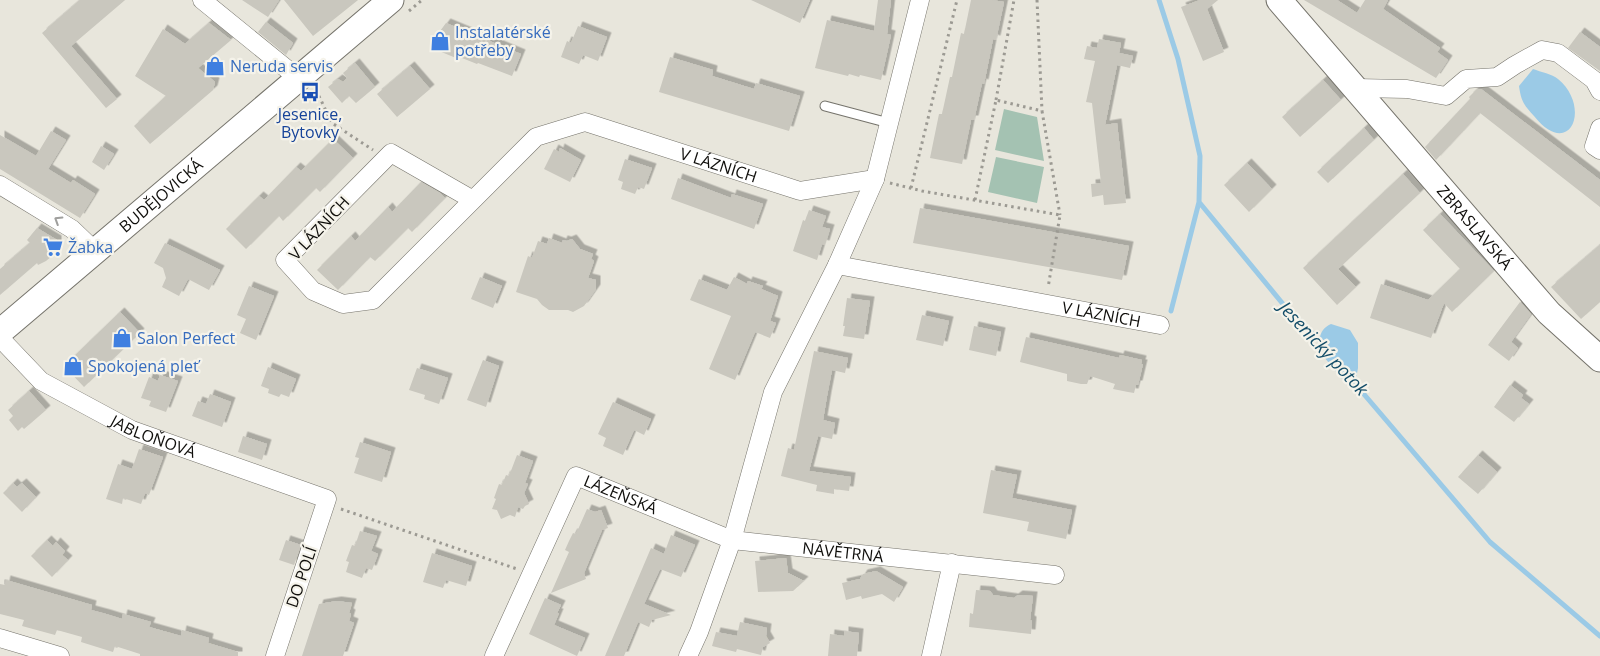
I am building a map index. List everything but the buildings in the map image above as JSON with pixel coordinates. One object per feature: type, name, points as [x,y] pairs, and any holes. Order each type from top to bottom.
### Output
[{"type":"main road","name":"BUDĚJOVICKÁ","points":[[0,332],[391,0]]},
{"type":"main road","name":"ZBRASLAVSKÁ","points":[[1279,0],[1549,313],[1598,351]]},
{"type":"street","points":[[202,0],[302,75]]},
{"type":"street","points":[[688,656],[699,632],[732,540],[773,392],[836,265],[875,179],[920,0]]},
{"type":"street","points":[[1356,88],[1407,89],[1446,96],[1466,79],[1497,77],[1514,65],[1542,50],[1558,53],[1594,80],[1600,91]]},
{"type":"street","name":"V LÁZNÍCH","points":[[385,159],[286,260],[313,291],[342,304],[373,300],[536,137],[585,122],[800,191],[875,179]]},
{"type":"street","points":[[1600,128],[1594,146],[1600,150]]},
{"type":"street","points":[[385,159],[391,153],[473,200]]},
{"type":"street","points":[[0,185],[72,229],[95,252]]},
{"type":"street","name":"V LÁZNÍCH","points":[[836,265],[1160,325]]},
{"type":"street","name":"JABLOŇOVÁ","points":[[0,338],[41,381],[132,430],[327,501]]},
{"type":"street","name":"LÁZEŇSKÁ","points":[[494,656],[576,476],[732,540]]},
{"type":"street","name":"DO POLÍ","points":[[275,656],[327,501]]},
{"type":"street","name":"NÁVĚTRNÁ","points":[[732,540],[1055,575]]},
{"type":"street","points":[[931,656],[952,563]]},
{"type":"street","points":[[0,638],[60,656]]},
{"type":"lane","points":[[825,106],[889,123]]},
{"type":"path","points":[[910,188],[957,0]]},
{"type":"path","points":[[975,200],[1014,0]]},
{"type":"path","points":[[1037,0],[1042,110],[1060,216],[1045,303]]},
{"type":"path","points":[[302,75],[332,122],[385,159]]},
{"type":"path","points":[[996,100],[1042,110]]},
{"type":"path","points":[[875,179],[910,188],[1060,216]]},
{"type":"path","points":[[327,501],[532,574]]},
{"type":"green space","points":[[1004,109],[1037,117],[1044,161],[995,150]]},
{"type":"green space","points":[[996,157],[1044,167],[1037,203],[988,192]]},
{"type":"water","points":[[1533,69],[1556,77],[1568,90],[1574,103],[1575,115],[1572,125],[1566,131],[1558,133],[1547,128],[1524,102],[1519,86]]},
{"type":"water","points":[[1331,324],[1350,330],[1358,343],[1358,368],[1355,384],[1348,386],[1319,351],[1322,332]]},
{"type":"waterway","name":"Jesenický potok","points":[[1159,0],[1178,59],[1200,156],[1199,202],[1283,304],[1324,345]]},
{"type":"waterway","points":[[1171,311],[1199,202]]},
{"type":"waterway","name":"Jesenický potok","points":[[1351,379],[1490,542],[1600,636]]},
{"type":"place","name":"Instalatérské potřeby","points":[[440,41]]},
{"type":"place","name":"Neruda servis","points":[[215,66]]},
{"type":"place","name":"Jesenice, Bytovky","points":[[310,92]]},
{"type":"place","name":"Žabka","points":[[53,247]]},
{"type":"place","name":"Salon Perfect","points":[[122,338]]},
{"type":"place","name":"Spokojená pleť","points":[[73,366]]}]
